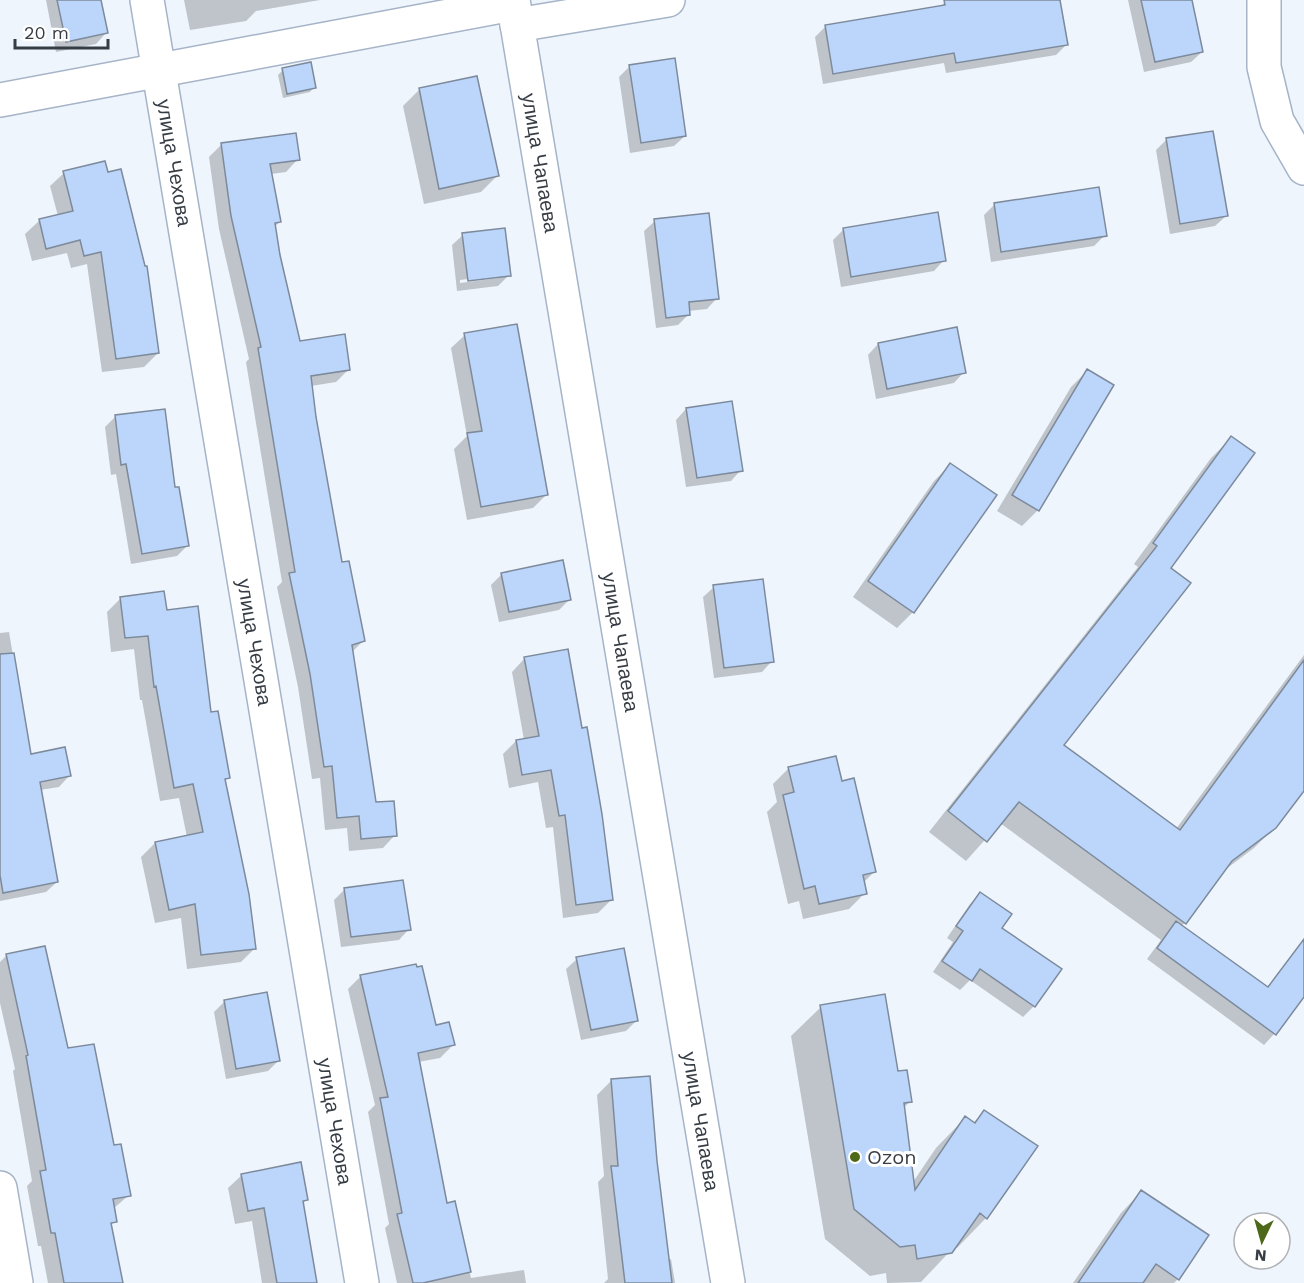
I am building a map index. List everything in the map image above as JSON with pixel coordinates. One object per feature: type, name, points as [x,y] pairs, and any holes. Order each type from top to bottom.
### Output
[{"type":"street","name":"улица Чехова","points":[[147,0],[362,1283]]},
{"type":"street","points":[[0,100],[514,10],[668,0]]},
{"type":"street","points":[[1264,0],[1264,67],[1277,121],[1304,168]]},
{"type":"street","name":"улица Чапаева","points":[[514,10],[728,1283]]},
{"type":"street","points":[[0,1188],[16,1283]]},
{"type":"building","points":[[57,0],[101,0],[108,33],[66,42]]},
{"type":"building","points":[[944,0],[1060,0],[1068,45],[956,63],[954,53],[833,74],[825,25],[945,5]]},
{"type":"building","points":[[1141,0],[1192,0],[1203,52],[1155,62]]},
{"type":"building","points":[[675,58],[686,136],[641,143],[629,65]]},
{"type":"building","points":[[311,62],[316,88],[287,94],[282,68]]},
{"type":"building","points":[[477,76],[499,176],[439,189],[419,88]]},
{"type":"building","points":[[1213,131],[1228,216],[1180,224],[1166,138]]},
{"type":"building","points":[[296,133],[300,160],[270,164],[281,222],[275,223],[300,341],[345,334],[350,370],[311,376],[316,417],[342,562],[349,561],[365,641],[352,645],[376,802],[394,801],[397,836],[361,839],[359,816],[337,818],[332,766],[324,767],[310,674],[289,573],[295,572],[258,348],[261,347],[231,216],[221,143]]},
{"type":"building","points":[[105,161],[108,172],[121,169],[145,266],[147,266],[159,353],[116,359],[101,252],[84,256],[80,240],[46,249],[39,219],[73,211],[63,171]]},
{"type":"building","points":[[1099,187],[1107,236],[1001,252],[994,203]]},
{"type":"building","points":[[938,212],[946,261],[851,277],[843,228]]},
{"type":"building","points":[[709,213],[719,299],[689,302],[690,315],[666,318],[654,219]]},
{"type":"building","points":[[505,228],[511,276],[468,281],[462,233]]},
{"type":"building","points":[[517,324],[548,495],[481,507],[467,433],[482,431],[464,333]]},
{"type":"building","points":[[957,327],[966,373],[887,389],[878,343]]},
{"type":"building","points":[[1087,369],[1114,385],[1039,511],[1012,495]]},
{"type":"building","points":[[732,401],[743,471],[697,478],[686,408]]},
{"type":"building","points":[[165,409],[175,487],[179,487],[189,546],[142,554],[126,464],[121,465],[115,415]]},
{"type":"building","points":[[1231,436],[1255,453],[1171,568],[1191,583],[1064,745],[1180,830],[1304,660],[1304,791],[1276,828],[1232,861],[1186,924],[1019,802],[987,842],[948,811],[1157,546],[1153,543]]},
{"type":"building","points":[[950,463],[997,495],[914,613],[868,581]]},
{"type":"building","points":[[563,560],[571,600],[509,612],[501,573]]},
{"type":"building","points":[[763,579],[774,662],[724,668],[713,585]]},
{"type":"building","points":[[164,591],[167,610],[198,606],[211,712],[218,711],[230,778],[225,779],[249,894],[256,949],[201,955],[195,904],[169,910],[155,842],[203,832],[193,784],[174,788],[156,686],[154,687],[148,636],[125,638],[120,597]]},
{"type":"building","points":[[568,649],[582,728],[587,727],[602,814],[613,900],[576,905],[565,815],[559,816],[551,770],[522,775],[516,740],[539,736],[524,657]]},
{"type":"building","points":[[14,653],[31,754],[65,747],[71,776],[40,782],[58,882],[3,893],[0,875],[0,654]]},
{"type":"building","points":[[836,756],[842,781],[854,778],[876,872],[863,875],[867,894],[819,904],[815,886],[804,889],[783,795],[794,792],[788,767]]},
{"type":"building","points":[[403,880],[411,930],[351,937],[344,888]]},
{"type":"building","points":[[980,892],[1012,914],[1002,928],[1062,969],[1035,1007],[980,969],[972,981],[942,961],[963,931],[956,926]]},
{"type":"building","points":[[1176,921],[1268,987],[1304,939],[1304,997],[1276,1035],[1157,948]]},
{"type":"building","points":[[45,946],[68,1048],[94,1044],[114,1145],[121,1144],[131,1196],[113,1199],[117,1222],[111,1223],[123,1283],[64,1283],[55,1233],[51,1233],[40,1171],[46,1170],[26,1056],[28,1055],[6,954]]},
{"type":"building","points":[[624,948],[638,1021],[591,1030],[576,957]]},
{"type":"building","points":[[416,964],[417,967],[422,966],[436,1025],[449,1022],[455,1045],[418,1053],[447,1203],[455,1201],[471,1272],[423,1283],[413,1283],[397,1214],[402,1213],[380,1098],[388,1097],[360,975]]},
{"type":"building","points":[[267,992],[280,1061],[236,1069],[224,1000]]},
{"type":"building","points":[[885,994],[898,1071],[907,1070],[912,1102],[904,1103],[915,1190],[965,1116],[975,1123],[984,1110],[1038,1146],[987,1219],[980,1213],[952,1253],[917,1259],[915,1245],[900,1247],[854,1209],[820,1005]]},
{"type":"building","points":[[650,1076],[657,1161],[672,1283],[625,1283],[611,1166],[618,1166],[611,1079]]},
{"type":"building","points":[[301,1162],[308,1200],[303,1201],[317,1283],[277,1283],[264,1208],[248,1211],[241,1174]]},
{"type":"building","points":[[1141,1190],[1209,1235],[1179,1280],[1156,1264],[1143,1283],[1078,1283]]},
{"type":"place","name":"Ozon","points":[[855,1157]]}]
